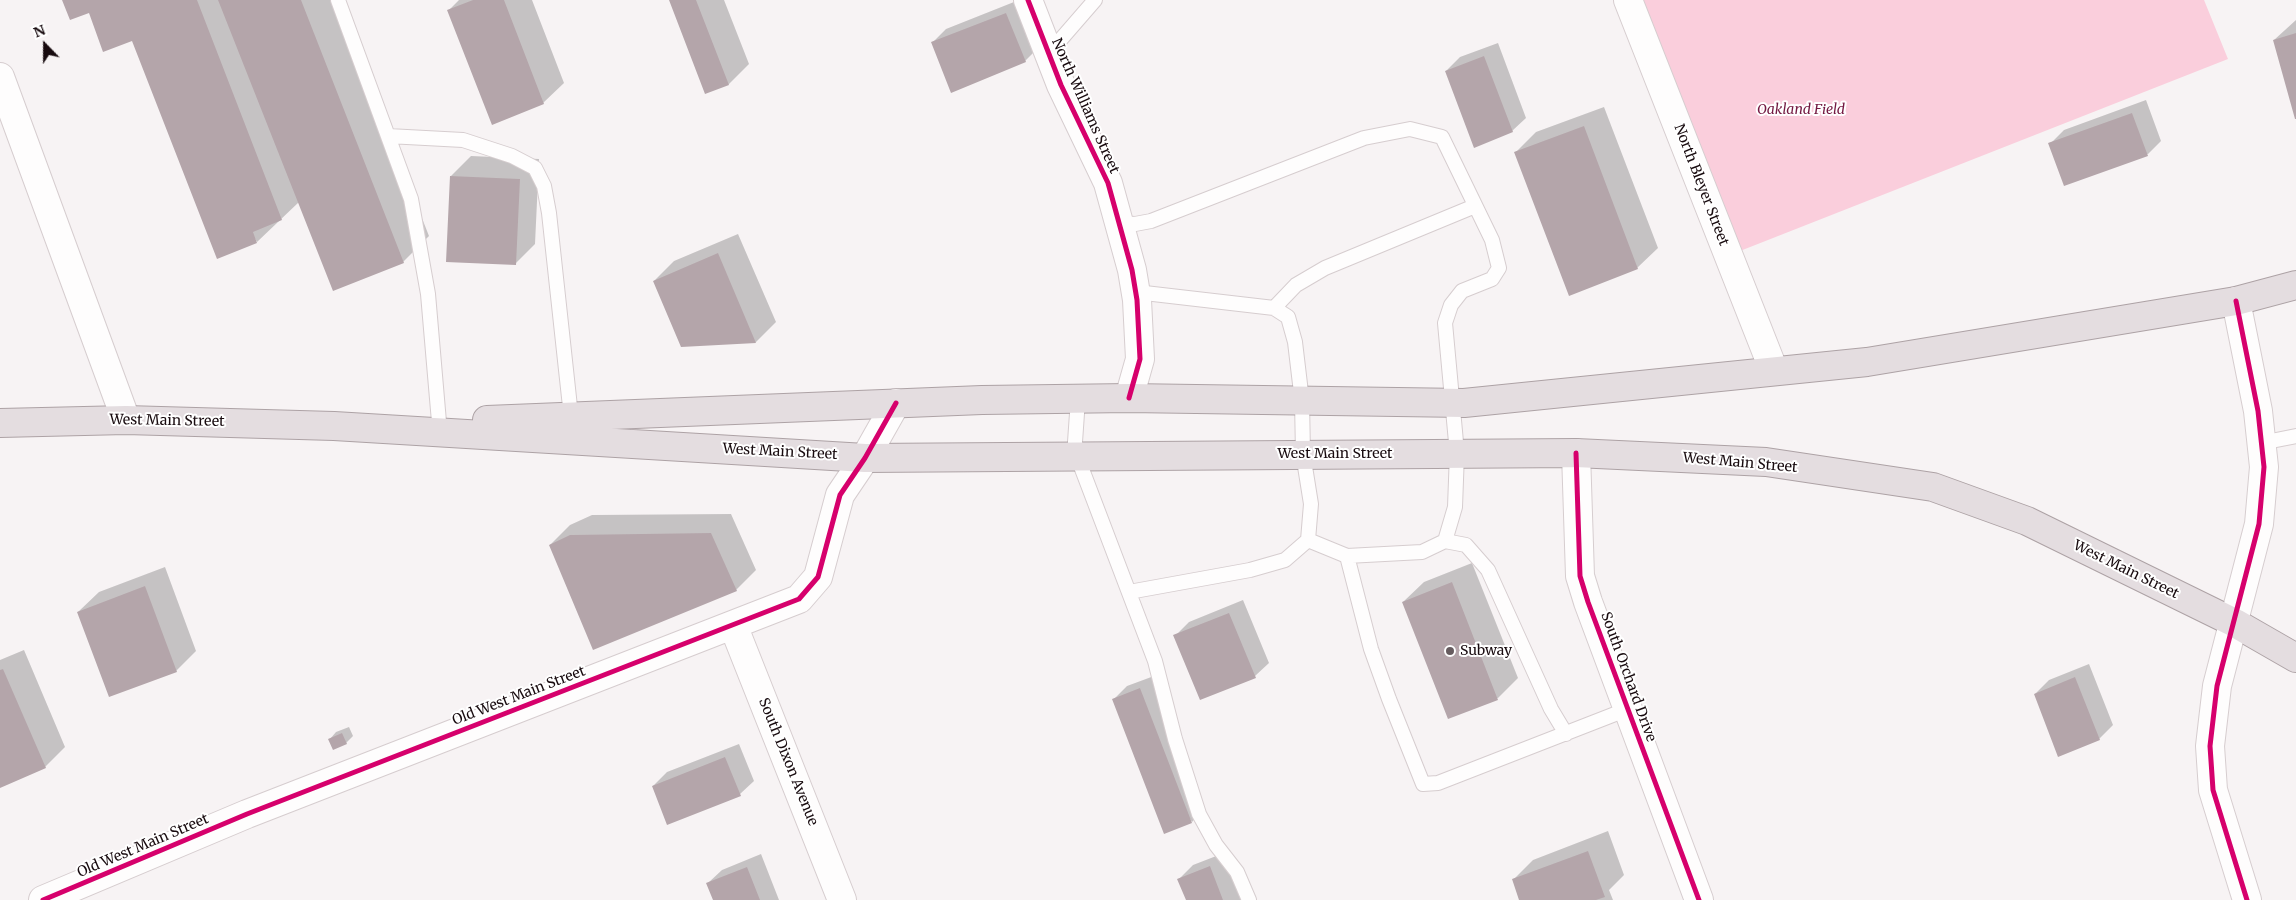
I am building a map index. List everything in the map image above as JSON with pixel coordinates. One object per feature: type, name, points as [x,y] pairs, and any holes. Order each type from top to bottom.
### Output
[{"type":"highway","name":"West Main Street","points":[[334,426],[896,403],[1078,398],[1451,403],[1867,362],[2236,301],[2296,285]]},
{"type":"highway","name":"West Main Street","points":[[0,423],[126,420],[334,426],[866,458],[1576,453],[1766,462],[1933,487],[2027,521],[2235,623],[2296,658]]},
{"type":"street","name":"North Williams Street","points":[[1028,0],[1061,85],[1108,183],[1119,223],[1136,292],[1140,360],[1129,398]]},
{"type":"street","name":"North Bleyer Street","points":[[1628,0],[1774,371]]},
{"type":"street","points":[[0,77],[126,420]]},
{"type":"street","points":[[2236,301],[2258,410],[2264,467],[2259,524],[2218,686],[2210,746],[2213,790],[2247,900]]},
{"type":"street","name":"Old West Main Street","points":[[43,900],[247,814],[799,599],[818,577],[840,494],[866,458],[896,403]]},
{"type":"street","name":"South Orchard Drive","points":[[1576,453],[1580,576],[1699,900]]},
{"type":"street","name":"South Dixon Avenue","points":[[733,625],[842,900]]},
{"type":"lane","points":[[338,0],[412,199],[428,294],[439,422]]},
{"type":"lane","points":[[1049,53],[1095,0]]},
{"type":"lane","points":[[1119,223],[1135,224],[1151,221],[1364,138],[1410,129],[1442,137],[1492,240],[1499,268],[1492,279],[1462,291],[1451,305],[1445,323],[1456,453],[1455,507],[1445,541]]},
{"type":"lane","points":[[388,136],[464,140],[512,156],[535,168],[544,186],[549,213],[571,416]]},
{"type":"lane","points":[[1274,308],[1296,285],[1325,268],[1476,206]]},
{"type":"lane","points":[[1129,592],[1250,570],[1285,560],[1308,540],[1311,504],[1303,454],[1302,401],[1295,342],[1288,317],[1274,308],[1136,292]]},
{"type":"lane","points":[[1078,398],[1075,442],[1077,456],[1155,661],[1175,739],[1199,814],[1216,845],[1237,872],[1249,900]]},
{"type":"lane","points":[[2261,442],[2296,436]]},
{"type":"lane","points":[[1308,540],[1348,556],[1422,552],[1445,541],[1466,545],[1488,570],[1551,709],[1566,734]]},
{"type":"lane","points":[[1348,556],[1371,649],[1388,700],[1423,784],[1438,783],[1628,710]]},
{"type":"green space","name":"Oakland Field","points":[[1636,0],[2204,0],[2228,59],[1740,251]]},
{"type":"building","points":[[62,0],[197,0],[282,220],[253,232],[257,243],[217,259],[132,41],[103,52],[89,13],[70,20]]},
{"type":"building","points":[[218,0],[301,0],[404,263],[333,291]]},
{"type":"building","points":[[473,0],[504,0],[544,104],[492,125],[447,10]]},
{"type":"building","points":[[669,0],[696,0],[729,85],[705,94]]},
{"type":"building","points":[[1006,13],[1026,62],[951,93],[931,42]]},
{"type":"building","points":[[2296,33],[2296,119],[2295,119],[2273,40]]},
{"type":"building","points":[[1484,56],[1513,132],[1474,148],[1445,71]]},
{"type":"building","points":[[2132,113],[2148,156],[2064,186],[2048,143]]},
{"type":"building","points":[[1584,126],[1638,269],[1569,296],[1514,152]]},
{"type":"building","points":[[450,176],[520,179],[516,265],[446,262]]},
{"type":"building","points":[[718,253],[756,343],[681,347],[653,281]]},
{"type":"building","points":[[711,533],[737,591],[593,650],[549,545],[570,535]]},
{"type":"building","name":"Subway","points":[[1452,582],[1498,700],[1448,719],[1402,602]]},
{"type":"building","points":[[145,586],[177,672],[109,697],[77,612]]},
{"type":"building","points":[[1229,613],[1256,678],[1200,700],[1173,635]]},
{"type":"building","points":[[3,669],[46,768],[0,788],[0,670]]},
{"type":"building","points":[[2075,677],[2100,740],[2058,757],[2034,694]]},
{"type":"building","points":[[1140,688],[1192,823],[1164,834],[1112,699]]},
{"type":"building","points":[[342,733],[347,744],[333,750],[328,739]]},
{"type":"building","points":[[725,757],[741,796],[667,825],[652,786]]},
{"type":"building","points":[[1588,851],[1605,897],[1596,900],[1519,900],[1512,879]]},
{"type":"building","points":[[1210,866],[1223,900],[1186,900],[1177,879]]},
{"type":"building","points":[[747,867],[760,900],[713,900],[706,883]]},
{"type":"cycle path","points":[[1028,0],[1061,85],[1108,183],[1132,270],[1137,300],[1140,359],[1129,398]]},
{"type":"cycle path","points":[[2236,301],[2258,411],[2264,467],[2259,524],[2217,686],[2210,746],[2213,790],[2247,900]]},
{"type":"cycle path","points":[[43,900],[247,814],[799,599],[818,577],[840,495],[865,458],[896,403]]},
{"type":"cycle path","points":[[1576,453],[1580,576],[1699,900]]},
{"type":"place","name":"Subway","points":[[1450,651]]}]
